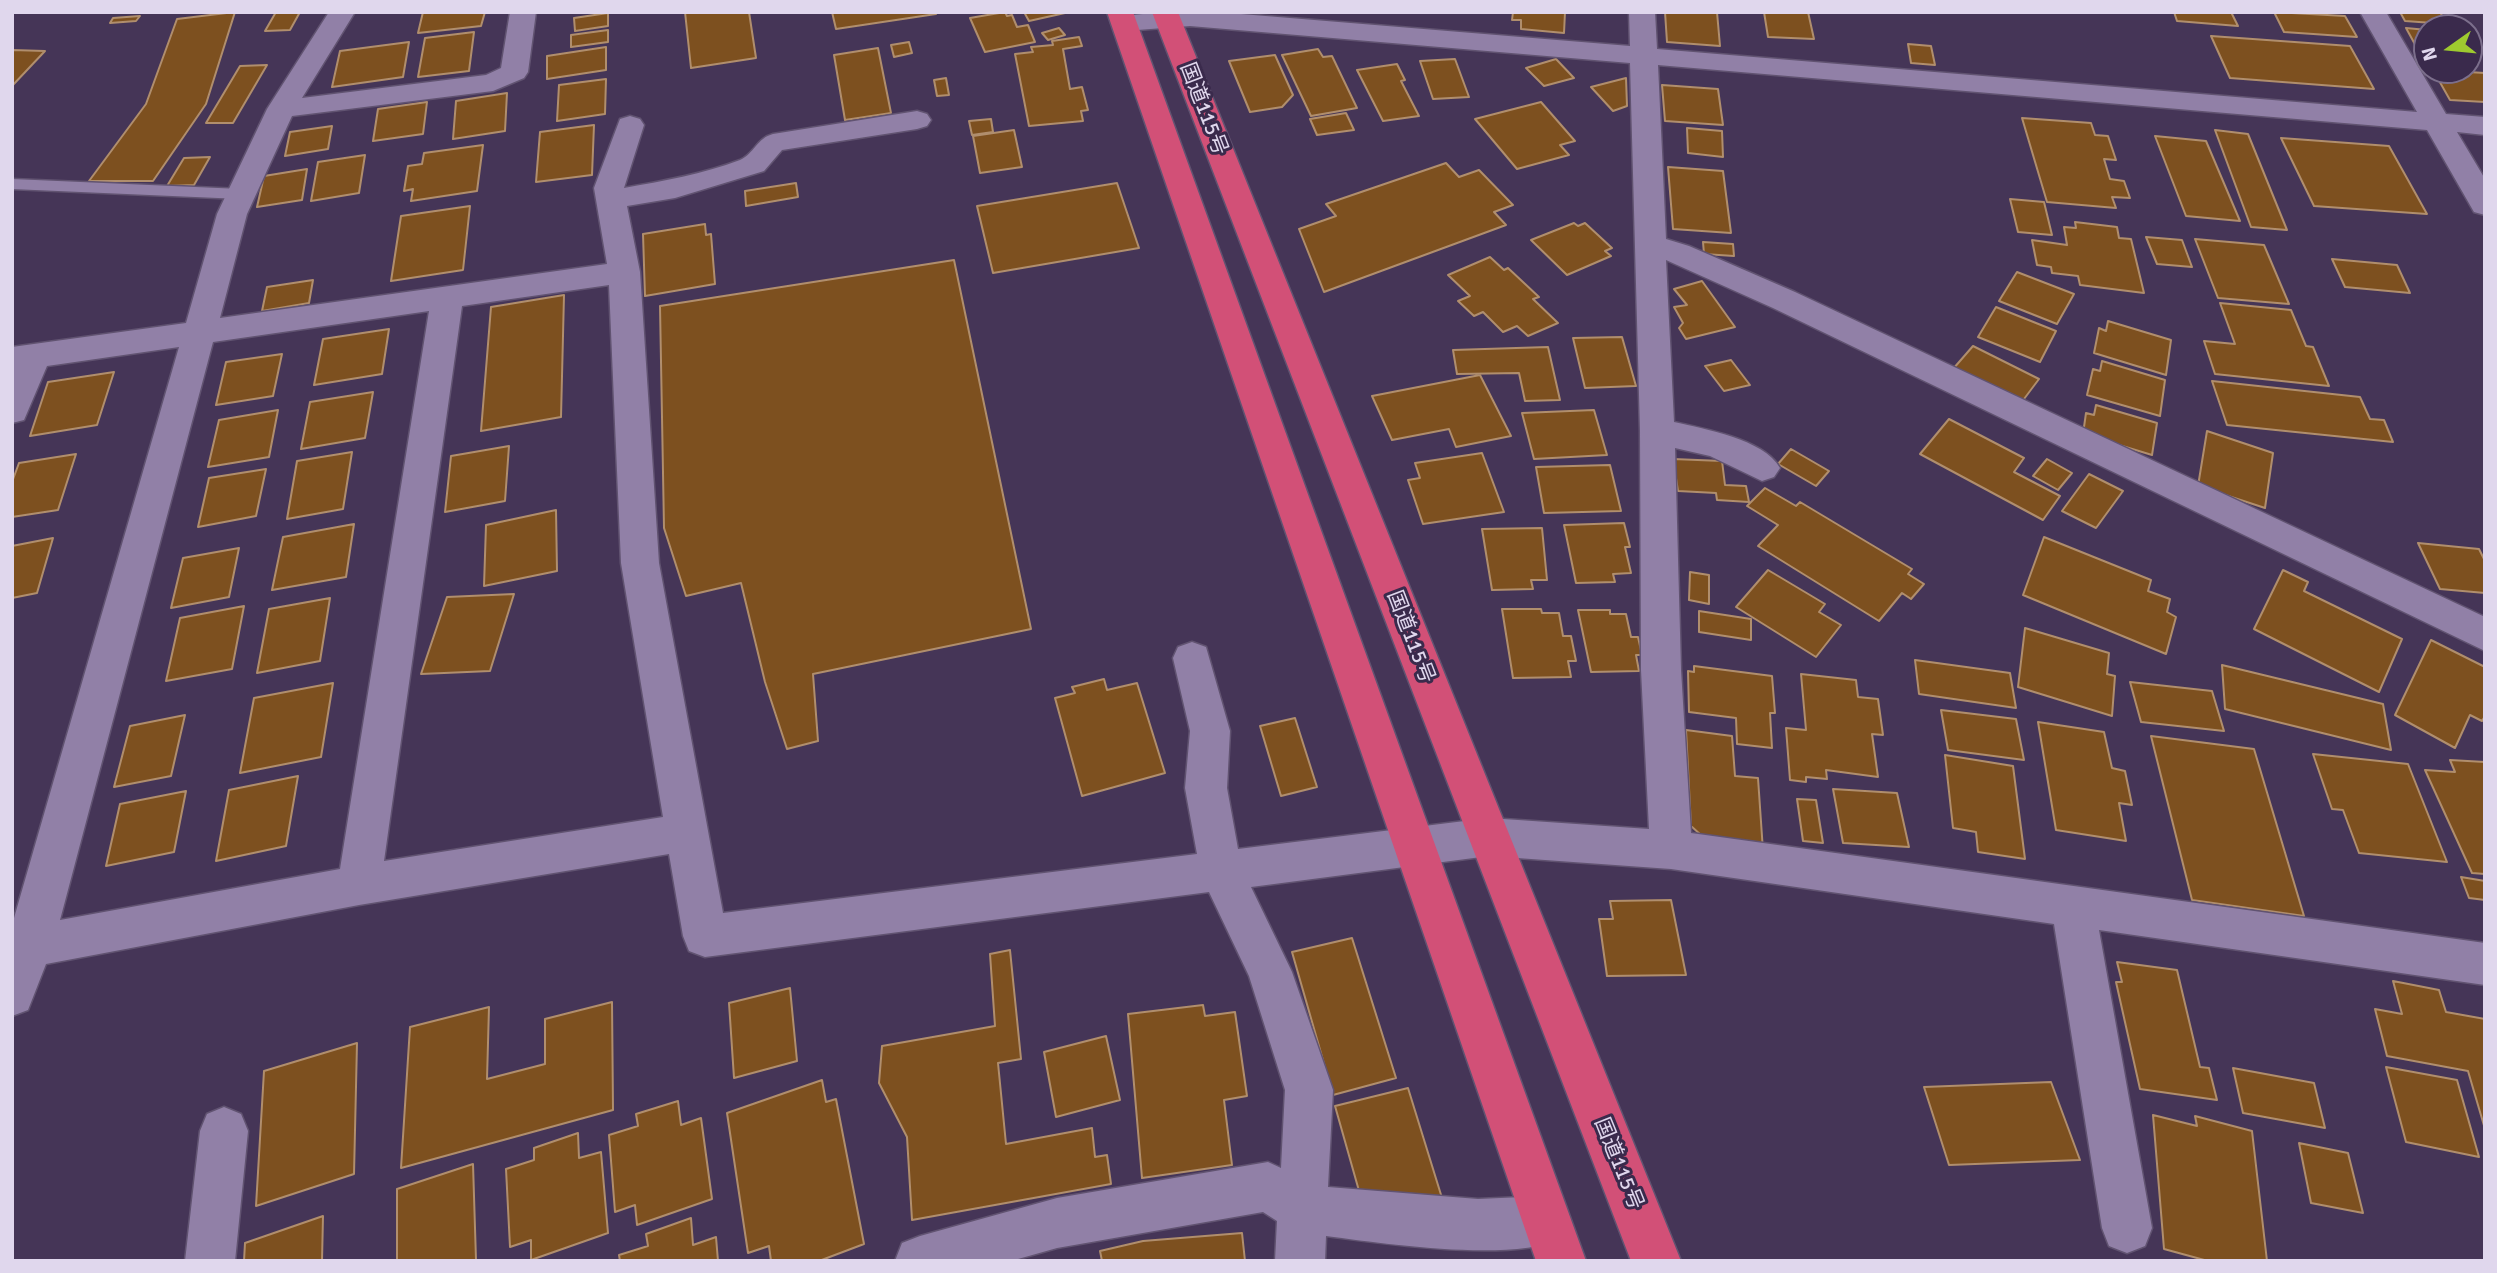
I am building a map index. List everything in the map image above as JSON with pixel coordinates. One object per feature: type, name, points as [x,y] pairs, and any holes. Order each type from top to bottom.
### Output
[{"type":"highway","name":"国道115号","points":[[1166,15],[1656,1261]]},
{"type":"highway","points":[[1122,18],[1417,846],[1554,1241]]},
{"type":"street","points":[[12,994],[21,946],[198,330],[241,194],[281,110],[342,12]]},
{"type":"street","points":[[281,110],[493,83],[514,72],[523,12]]},
{"type":"street","points":[[1642,12],[1657,431],[1661,670],[1671,850]]},
{"type":"street","points":[[2373,12],[2485,205]]},
{"type":"street","points":[[1122,18],[1166,15],[1395,23],[1643,54],[2485,126]]},
{"type":"street","points":[[612,199],[676,189],[754,165],[773,143],[917,120]]},
{"type":"street","points":[[630,125],[609,188],[624,272],[640,563],[705,936],[1489,837],[1671,850],[2485,964]]},
{"type":"street","points":[[1650,245],[1678,253],[1784,300],[2485,635]]},
{"type":"street","points":[[12,411],[23,358],[198,330],[624,272]]},
{"type":"street","points":[[359,885],[447,297]]},
{"type":"street","points":[[1657,431],[1719,445],[1762,468]]},
{"type":"street","points":[[1192,658],[1210,731],[1206,788],[1221,871],[1270,972],[1309,1090],[1300,1261]]},
{"type":"street","points":[[21,946],[359,885],[689,832]]},
{"type":"street","points":[[2073,906],[2127,1228]]},
{"type":"street","points":[[210,1261],[224,1131]]},
{"type":"street","points":[[920,1261],[1057,1223],[1268,1187],[1302,1208],[1478,1224],[1554,1241]]},
{"type":"lane","points":[[12,184],[241,194]]},
{"type":"building","points":[[235,12],[206,104],[153,181],[89,181],[146,104],[177,19]]},
{"type":"building","points":[[276,12],[300,12],[290,30],[265,31]]},
{"type":"building","points":[[423,12],[485,12],[481,26],[418,33]]},
{"type":"building","points":[[685,12],[749,12],[756,58],[691,68]]},
{"type":"building","points":[[832,12],[936,12],[936,14],[836,29]]},
{"type":"building","points":[[1005,12],[1007,16],[1012,15],[1017,27],[1028,25],[1035,42],[985,52],[970,18]]},
{"type":"building","points":[[1024,12],[1065,12],[1065,13],[1029,21]]},
{"type":"building","points":[[1513,12],[1565,12],[1564,33],[1521,29],[1521,20],[1512,20]]},
{"type":"building","points":[[1665,12],[1717,12],[1720,46],[1667,42]]},
{"type":"building","points":[[1764,12],[1808,12],[1814,39],[1768,37]]},
{"type":"building","points":[[2174,12],[2231,12],[2238,26],[2177,21]]},
{"type":"building","points":[[2274,12],[2345,16],[2357,37],[2284,32]]},
{"type":"building","points":[[2400,12],[2441,14],[2413,14],[2413,22],[2405,21]]},
{"type":"building","points":[[608,13],[608,26],[575,31],[574,18]]},
{"type":"building","points":[[140,16],[136,21],[110,23],[113,18]]},
{"type":"building","points":[[1059,28],[1065,35],[1048,40],[1042,33]]},
{"type":"building","points":[[2406,28],[2413,29],[2413,41]]},
{"type":"building","points":[[608,30],[608,42],[571,47],[571,35]]},
{"type":"building","points":[[474,32],[469,71],[418,77],[425,38]]},
{"type":"building","points":[[2211,36],[2350,46],[2374,89],[2230,78]]},
{"type":"building","points":[[1079,37],[1082,46],[1063,49],[1070,89],[1082,87],[1088,110],[1081,111],[1083,121],[1029,126],[1015,54],[1033,52],[1031,47],[1053,45],[1052,41]]},
{"type":"building","points":[[409,42],[403,77],[332,87],[340,51]]},
{"type":"building","points":[[909,42],[912,53],[894,57],[891,45]]},
{"type":"building","points":[[1908,44],[1931,46],[1935,65],[1911,63]]},
{"type":"building","points":[[606,47],[606,70],[547,79],[547,56]]},
{"type":"building","points":[[878,48],[891,113],[845,120],[834,55]]},
{"type":"building","points":[[1318,49],[1323,57],[1332,56],[1357,108],[1311,116],[1282,55]]},
{"type":"building","points":[[12,50],[45,51],[12,86]]},
{"type":"building","points":[[1275,55],[1293,95],[1282,107],[1250,112],[1229,61]]},
{"type":"building","points":[[1455,59],[1469,97],[1433,99],[1420,61]]},
{"type":"building","points":[[1556,59],[1574,78],[1544,86],[1526,68]]},
{"type":"building","points":[[1397,64],[1405,80],[1401,81],[1419,116],[1383,121],[1357,70]]},
{"type":"building","points":[[267,65],[233,123],[206,123],[240,66]]},
{"type":"building","points":[[2485,73],[2485,102],[2450,100],[2441,84],[2483,84]]},
{"type":"building","points":[[946,78],[949,95],[937,96],[934,80]]},
{"type":"building","points":[[1626,78],[1627,106],[1613,111],[1591,87]]},
{"type":"building","points":[[606,79],[605,114],[557,121],[559,85]]},
{"type":"building","points":[[1662,85],[1718,89],[1723,125],[1665,121]]},
{"type":"building","points":[[507,93],[505,131],[453,139],[456,101]]},
{"type":"building","points":[[427,102],[423,134],[373,141],[378,109]]},
{"type":"building","points":[[1541,102],[1575,141],[1560,145],[1569,155],[1517,169],[1475,119]]},
{"type":"building","points":[[1346,113],[1354,130],[1317,135],[1310,119]]},
{"type":"building","points":[[2022,118],[2091,123],[2095,135],[2108,136],[2116,160],[2104,159],[2110,179],[2124,181],[2130,198],[2112,197],[2116,208],[2047,202]]},
{"type":"building","points":[[991,119],[993,132],[972,135],[969,121]]},
{"type":"building","points":[[594,125],[592,175],[536,182],[540,132]]},
{"type":"building","points":[[332,126],[328,149],[285,156],[290,132]]},
{"type":"building","points":[[1687,128],[1722,131],[1723,157],[1688,153]]},
{"type":"building","points":[[1014,130],[1022,167],[980,173],[973,136]]},
{"type":"building","points":[[2215,130],[2248,134],[2287,230],[2251,227]]},
{"type":"building","points":[[2155,136],[2206,141],[2240,221],[2186,216]]},
{"type":"building","points":[[2281,138],[2389,146],[2427,214],[2314,206]]},
{"type":"building","points":[[483,145],[477,191],[411,201],[413,189],[404,191],[408,166],[422,164],[424,153]]},
{"type":"building","points":[[365,155],[359,193],[311,201],[318,162]]},
{"type":"building","points":[[210,157],[194,185],[167,186],[184,158]]},
{"type":"building","points":[[1446,163],[1459,177],[1479,170],[1513,205],[1494,212],[1506,225],[1324,292],[1299,229],[1336,216],[1326,204]]},
{"type":"building","points":[[1668,167],[1723,171],[1731,233],[1673,229]]},
{"type":"building","points":[[307,169],[302,200],[257,207],[264,176]]},
{"type":"building","points":[[796,183],[798,197],[746,206],[745,191]]},
{"type":"building","points":[[1117,183],[1139,248],[993,273],[977,206]]},
{"type":"building","points":[[2010,199],[2044,202],[2052,235],[2018,232]]},
{"type":"building","points":[[470,206],[463,270],[391,281],[401,216]]},
{"type":"building","points":[[2075,222],[2117,227],[2119,238],[2131,239],[2144,293],[2080,285],[2078,276],[2052,273],[2051,267],[2037,265],[2032,240],[2067,245],[2064,227],[2076,228]]},
{"type":"building","points":[[1574,223],[1578,226],[1585,223],[1612,248],[1605,251],[1611,256],[1567,275],[1531,240]]},
{"type":"building","points":[[705,224],[706,235],[711,234],[715,284],[645,296],[643,234]]},
{"type":"building","points":[[2146,237],[2182,240],[2192,267],[2157,264]]},
{"type":"building","points":[[2195,239],[2264,245],[2289,304],[2218,298]]},
{"type":"building","points":[[1703,242],[1733,244],[1734,256],[1704,254]]},
{"type":"building","points":[[1490,257],[1504,270],[1508,268],[1539,297],[1533,299],[1558,323],[1528,336],[1517,326],[1503,332],[1483,312],[1474,316],[1458,301],[1470,296],[1448,275]]},
{"type":"building","points":[[2332,259],[2397,265],[2410,293],[2345,287]]},
{"type":"building","points":[[954,260],[1031,629],[813,674],[818,741],[787,749],[765,682],[741,583],[686,596],[664,528],[660,306]]},
{"type":"building","points":[[2017,272],[2074,294],[2057,324],[1999,301]]},
{"type":"building","points":[[313,280],[309,303],[262,311],[267,287]]},
{"type":"building","points":[[1702,281],[1735,327],[1686,339],[1679,328],[1683,323],[1674,307],[1687,305],[1674,289]]},
{"type":"building","points":[[564,295],[561,417],[481,431],[491,307]]},
{"type":"building","points":[[2220,303],[2291,310],[2306,346],[2313,347],[2329,386],[2215,374],[2204,341],[2235,344]]},
{"type":"building","points":[[1996,307],[2056,331],[2040,362],[1978,337]]},
{"type":"building","points":[[2108,321],[2171,340],[2166,375],[2094,353],[2099,328],[2106,331]]},
{"type":"building","points":[[389,329],[382,374],[314,385],[323,339]]},
{"type":"building","points":[[1622,337],[1636,386],[1585,388],[1573,338]]},
{"type":"building","points":[[1973,346],[2039,379],[2021,403],[1953,369]]},
{"type":"building","points":[[1548,347],[1560,400],[1525,401],[1519,373],[1457,374],[1453,350]]},
{"type":"building","points":[[282,354],[273,396],[216,405],[226,362]]},
{"type":"building","points":[[1731,360],[1750,385],[1724,391],[1705,366]]},
{"type":"building","points":[[2102,361],[2165,380],[2160,416],[2087,395],[2093,369],[2100,371]]},
{"type":"building","points":[[114,372],[97,425],[30,436],[48,382]]},
{"type":"building","points":[[1480,375],[1511,436],[1456,447],[1449,429],[1392,440],[1372,396]]},
{"type":"building","points":[[2212,381],[2360,397],[2370,419],[2384,420],[2393,442],[2227,425]]},
{"type":"building","points":[[373,392],[365,438],[301,449],[310,402]]},
{"type":"building","points":[[2096,405],[2157,423],[2152,455],[2083,434],[2086,413],[2094,415]]},
{"type":"building","points":[[278,410],[269,457],[208,467],[219,420]]},
{"type":"building","points":[[1594,410],[1607,455],[1534,459],[1522,413]]},
{"type":"building","points":[[1949,419],[2024,458],[2014,472],[2060,496],[2043,520],[1920,454]]},
{"type":"building","points":[[2207,431],[2273,453],[2265,508],[2198,486]]},
{"type":"building","points":[[509,446],[505,501],[445,512],[451,456]]},
{"type":"building","points":[[1791,449],[1829,471],[1816,486],[1778,464]]},
{"type":"building","points":[[352,452],[343,509],[287,519],[297,461]]},
{"type":"building","points":[[1482,453],[1504,512],[1423,524],[1408,480],[1420,478],[1415,463]]},
{"type":"building","points":[[76,454],[58,510],[12,517],[12,482],[19,463]]},
{"type":"building","points":[[1673,459],[1722,461],[1725,485],[1746,486],[1749,502],[1717,500],[1716,493],[1678,491]]},
{"type":"building","points":[[2047,459],[2072,473],[2058,490],[2033,476]]},
{"type":"building","points":[[1610,465],[1621,511],[1544,513],[1536,467]]},
{"type":"building","points":[[266,469],[256,516],[198,527],[209,478]]},
{"type":"building","points":[[2089,474],[2123,491],[2096,528],[2062,511]]},
{"type":"building","points":[[1765,488],[1796,506],[1800,502],[1912,569],[1908,574],[1924,584],[1911,599],[1902,593],[1879,621],[1758,546],[1778,525],[1747,506]]},
{"type":"building","points":[[556,510],[557,571],[484,586],[486,525]]},
{"type":"building","points":[[1624,523],[1630,547],[1625,547],[1631,573],[1613,574],[1615,582],[1576,583],[1564,525]]},
{"type":"building","points":[[354,524],[346,577],[272,590],[283,537]]},
{"type":"building","points":[[1542,528],[1547,580],[1531,580],[1533,589],[1492,590],[1482,529]]},
{"type":"building","points":[[2044,537],[2151,580],[2148,591],[2170,599],[2167,612],[2176,617],[2166,654],[2023,595]]},
{"type":"building","points":[[53,538],[37,593],[12,598],[12,546]]},
{"type":"building","points":[[2418,543],[2479,549],[2485,561],[2485,593],[2440,589]]},
{"type":"building","points":[[239,548],[229,597],[171,608],[183,558]]},
{"type":"building","points":[[1768,570],[1825,604],[1819,612],[1841,625],[1816,657],[1736,607]]},
{"type":"building","points":[[2283,570],[2308,582],[2304,591],[2402,639],[2379,692],[2254,629]]},
{"type":"building","points":[[1690,572],[1709,575],[1709,604],[1689,600]]},
{"type":"building","points":[[514,594],[490,671],[421,674],[447,597]]},
{"type":"building","points":[[330,598],[320,661],[257,673],[269,609]]},
{"type":"building","points":[[244,606],[232,669],[166,681],[180,618]]},
{"type":"building","points":[[1502,609],[1541,609],[1542,613],[1559,613],[1563,636],[1571,636],[1576,661],[1568,661],[1571,677],[1513,678]]},
{"type":"building","points":[[1578,610],[1610,610],[1610,614],[1626,614],[1631,637],[1638,637],[1642,655],[1636,655],[1639,671],[1591,672]]},
{"type":"building","points":[[1699,611],[1751,619],[1751,640],[1699,632]]},
{"type":"building","points":[[2025,628],[2109,653],[2107,674],[2115,676],[2112,716],[2018,687]]},
{"type":"building","points":[[2431,640],[2485,667],[2485,716],[2482,721],[2470,715],[2455,748],[2395,715]]},
{"type":"building","points":[[1915,660],[2010,673],[2016,708],[1919,694]]},
{"type":"building","points":[[2222,665],[2383,704],[2391,750],[2225,709]]},
{"type":"building","points":[[1694,666],[1772,676],[1775,713],[1770,713],[1772,748],[1737,744],[1736,718],[1689,712],[1688,671],[1694,672]]},
{"type":"building","points":[[1801,674],[1856,680],[1858,697],[1878,699],[1883,735],[1872,734],[1878,777],[1826,770],[1827,779],[1806,777],[1806,782],[1790,780],[1786,728],[1806,730]]},
{"type":"building","points":[[1104,679],[1107,690],[1137,683],[1165,773],[1082,796],[1055,698],[1075,693],[1072,687]]},
{"type":"building","points":[[2130,682],[2212,691],[2224,731],[2141,722]]},
{"type":"building","points":[[333,683],[321,757],[240,773],[254,698]]},
{"type":"building","points":[[1941,710],[2016,719],[2024,760],[1948,750]]},
{"type":"building","points":[[185,715],[171,776],[114,787],[130,726]]},
{"type":"building","points":[[1295,718],[1317,787],[1281,796],[1260,726]]},
{"type":"building","points":[[2038,722],[2104,732],[2112,768],[2125,771],[2132,805],[2119,803],[2126,841],[2056,830]]},
{"type":"building","points":[[1686,730],[1732,736],[1735,776],[1758,778],[1763,851],[1712,845],[1691,826]]},
{"type":"building","points":[[2151,736],[2254,749],[2304,916],[2192,900]]},
{"type":"building","points":[[2313,754],[2408,764],[2447,862],[2359,853],[2343,810],[2332,809]]},
{"type":"building","points":[[1945,755],[2013,766],[2025,859],[1978,852],[1976,832],[1953,828]]},
{"type":"building","points":[[2450,760],[2485,762],[2485,874],[2472,873],[2425,770],[2455,772]]},
{"type":"building","points":[[298,776],[286,846],[216,861],[229,790]]},
{"type":"building","points":[[1833,789],[1897,793],[1909,847],[1843,843]]},
{"type":"building","points":[[186,791],[174,852],[106,866],[120,804]]},
{"type":"building","points":[[1797,799],[1816,800],[1823,843],[1803,841]]},
{"type":"building","points":[[2461,877],[2485,881],[2485,900],[2469,898]]},
{"type":"building","points":[[1671,900],[1686,975],[1607,976],[1599,919],[1613,919],[1610,901]]},
{"type":"building","points":[[1352,938],[1396,1078],[1333,1095],[1292,952]]},
{"type":"building","points":[[1010,950],[1021,1059],[998,1063],[1006,1144],[1092,1128],[1095,1157],[1107,1155],[1111,1184],[912,1220],[907,1137],[879,1083],[882,1046],[995,1026],[990,954]]},
{"type":"building","points":[[2117,962],[2177,970],[2200,1067],[2209,1068],[2217,1100],[2140,1089],[2116,982],[2122,982]]},
{"type":"building","points":[[2393,981],[2439,990],[2446,1012],[2485,1019],[2485,1129],[2468,1071],[2387,1056],[2375,1009],[2402,1014]]},
{"type":"building","points":[[790,988],[797,1061],[734,1078],[729,1003]]},
{"type":"building","points":[[612,1002],[613,1110],[401,1168],[410,1027],[489,1007],[487,1079],[545,1064],[545,1019]]},
{"type":"building","points":[[1203,1005],[1205,1016],[1235,1012],[1247,1096],[1224,1100],[1232,1165],[1142,1178],[1128,1014]]},
{"type":"building","points":[[1106,1036],[1120,1100],[1056,1117],[1044,1052]]},
{"type":"building","points":[[357,1043],[354,1174],[256,1206],[264,1071]]},
{"type":"building","points":[[2386,1067],[2457,1080],[2479,1157],[2406,1142]]},
{"type":"building","points":[[2233,1068],[2314,1083],[2325,1128],[2243,1113]]},
{"type":"building","points":[[822,1080],[826,1102],[836,1099],[864,1244],[819,1261],[771,1261],[769,1246],[748,1253],[727,1113]]},
{"type":"building","points":[[2051,1082],[2080,1160],[1949,1165],[1924,1087]]},
{"type":"building","points":[[1408,1088],[1442,1198],[1363,1205],[1335,1106]]},
{"type":"building","points":[[678,1101],[681,1125],[701,1118],[712,1199],[637,1225],[635,1205],[615,1212],[609,1135],[638,1126],[636,1114]]},
{"type":"building","points":[[2153,1115],[2197,1126],[2195,1116],[2252,1131],[2267,1261],[2208,1261],[2164,1249]]},
{"type":"building","points":[[578,1133],[579,1158],[601,1152],[608,1233],[531,1260],[531,1240],[510,1247],[506,1169],[534,1160],[534,1148]]},
{"type":"building","points":[[2299,1143],[2348,1153],[2363,1213],[2311,1203]]},
{"type":"building","points":[[473,1164],[476,1260],[397,1261],[397,1189]]},
{"type":"building","points":[[323,1216],[322,1261],[244,1261],[245,1243]]},
{"type":"building","points":[[691,1218],[693,1245],[716,1237],[718,1261],[620,1261],[619,1255],[648,1246],[646,1234]]},
{"type":"building","points":[[1242,1233],[1245,1261],[1102,1261],[1100,1251],[1143,1241]]}]
